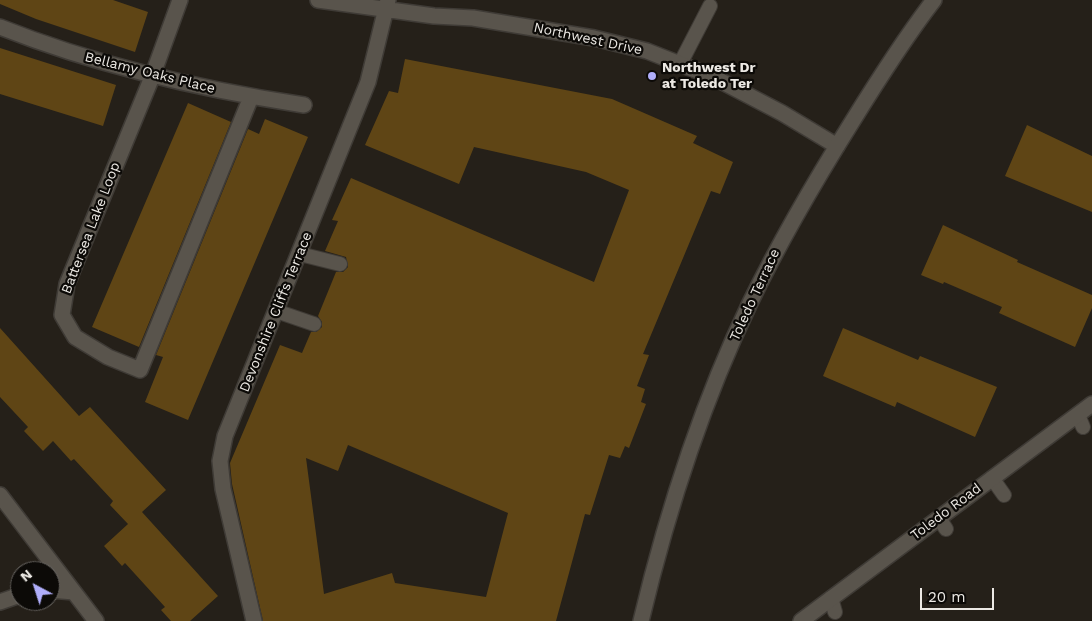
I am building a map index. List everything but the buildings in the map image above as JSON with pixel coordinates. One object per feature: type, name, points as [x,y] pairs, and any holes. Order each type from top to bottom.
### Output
[{"type":"street","name":"Battersea Lake Loop","points":[[180,0],[152,77],[67,284],[62,315],[75,337],[108,357],[140,370],[252,97]]},
{"type":"street","name":"Northwest Drive","points":[[318,0],[388,4],[434,16],[473,18],[594,38],[647,51],[713,77],[773,108],[837,146]]},
{"type":"street","name":"Toledo Terrace","points":[[640,621],[667,519],[695,436],[749,304],[780,243],[837,146],[908,33],[934,0]]},
{"type":"street","name":"Devonshire Cliffs Terrace","points":[[254,621],[223,489],[220,461],[225,436],[368,82],[388,4]]},
{"type":"street","name":"Bellamy Oaks Place","points":[[0,27],[55,49],[152,77],[304,106]]},
{"type":"street","name":"Toledo Road","points":[[801,621],[833,605],[942,524],[992,478],[1080,421],[1092,404]]},
{"type":"street","points":[[0,495],[96,621]]},
{"type":"street","points":[[60,591],[74,592]]},
{"type":"lane","points":[[680,64],[710,6]]},
{"type":"lane","points":[[300,254],[340,264]]},
{"type":"lane","points":[[276,311],[314,324]]},
{"type":"lane","points":[[992,478],[1004,494]]},
{"type":"place","name":"Northwest Dr at Toledo Ter","points":[[652,76]]}]
